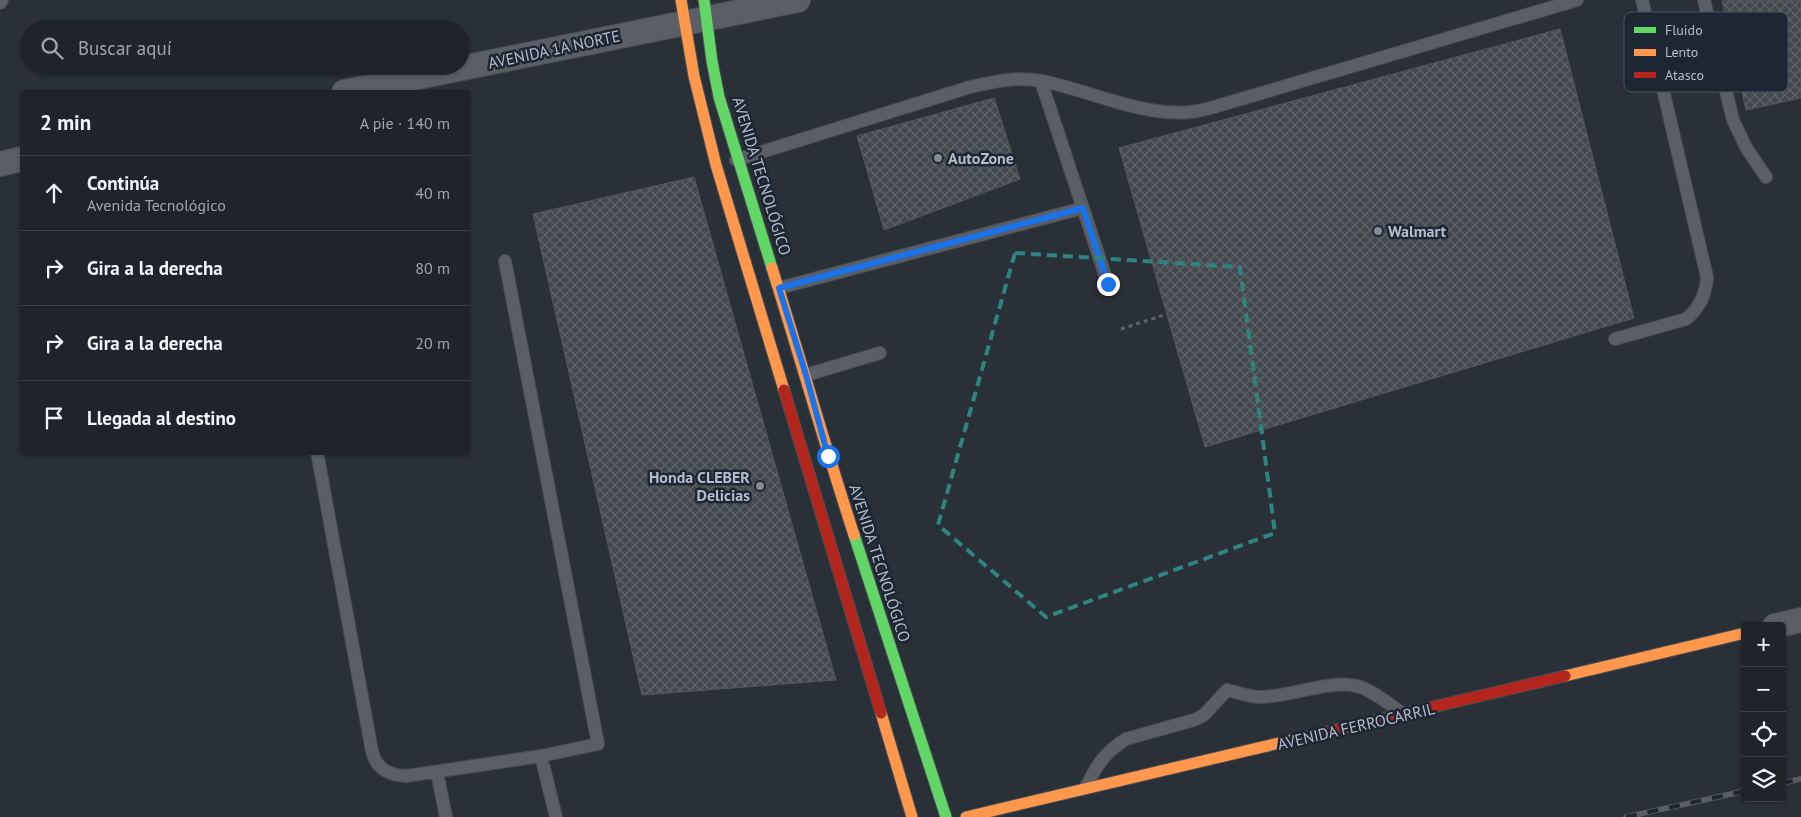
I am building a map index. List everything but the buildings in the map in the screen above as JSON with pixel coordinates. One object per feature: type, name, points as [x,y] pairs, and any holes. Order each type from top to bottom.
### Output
[{"type":"main road","name":"AVENIDA TECNOLÓGICO","points":[[694,10],[712,62],[719,96],[806,375],[828,456],[946,817]]},
{"type":"main road","points":[[694,10],[694,76],[716,165],[912,817]]},
{"type":"main road","name":"AVENIDA FERROCARRIL","points":[[966,817],[1741,634]]},
{"type":"street","name":"AVENIDA 1A NORTE","points":[[470,62],[694,10],[798,0]]},
{"type":"street","name":"AVENIDA 1A NORTE","points":[[353,90],[417,75]]},
{"type":"street","points":[[0,164],[20,159]]},
{"type":"street","points":[[1786,623],[1801,620]]},
{"type":"lane","points":[[716,165],[970,87],[997,81],[1041,81],[1138,107],[1191,112],[1214,107],[1577,0]]},
{"type":"lane","points":[[1041,81],[1108,284]]},
{"type":"lane","points":[[1615,339],[1686,319],[1701,302],[1706,289],[1707,277],[1664,92]]},
{"type":"lane","points":[[1727,92],[1734,120],[1747,149],[1766,177]]},
{"type":"lane","points":[[779,288],[1083,208]]},
{"type":"lane","points":[[318,455],[374,759],[380,767],[395,775],[406,776],[541,756],[598,744],[505,261]]},
{"type":"lane","points":[[806,375],[880,354]]},
{"type":"lane","points":[[1084,790],[1099,763],[1116,745],[1126,739],[1199,718],[1227,690],[1259,697],[1352,685],[1371,692],[1404,714]]},
{"type":"lane","points":[[541,756],[556,817]]},
{"type":"lane","points":[[437,772],[446,817]]},
{"type":"path","points":[[1121,329],[1167,314]]},
{"type":"highlighted area","points":[[1015,253],[1240,267],[1275,533],[1046,617],[938,525]]},
{"type":"railway","points":[[1786,782],[1801,779]]},
{"type":"railway","points":[[1626,817],[1741,792]]},
{"type":"traffic: fast","points":[[704,0],[719,97],[772,268]]},
{"type":"traffic: fast","points":[[854,535],[946,817]]},
{"type":"traffic: slow","points":[[681,0],[694,76],[716,165],[784,390]]},
{"type":"traffic: slow","points":[[772,268],[854,535]]},
{"type":"traffic: slow","points":[[1565,676],[1741,634]]},
{"type":"traffic: slow","points":[[881,713],[912,817]]},
{"type":"traffic: slow","points":[[966,817],[1309,736]]},
{"type":"traffic: jam","points":[[784,390],[881,713]]},
{"type":"traffic: jam","points":[[1309,736],[1565,676]]},
{"type":"place","name":"AutoZone","points":[[938,158]]},
{"type":"place","name":"Walmart","points":[[1378,231]]},
{"type":"place","name":"Honda CLEBER Delicias","points":[[760,486]]},
{"type":"route","points":[[828,456],[806,375],[779,288],[1083,208],[1108,284]]}]
